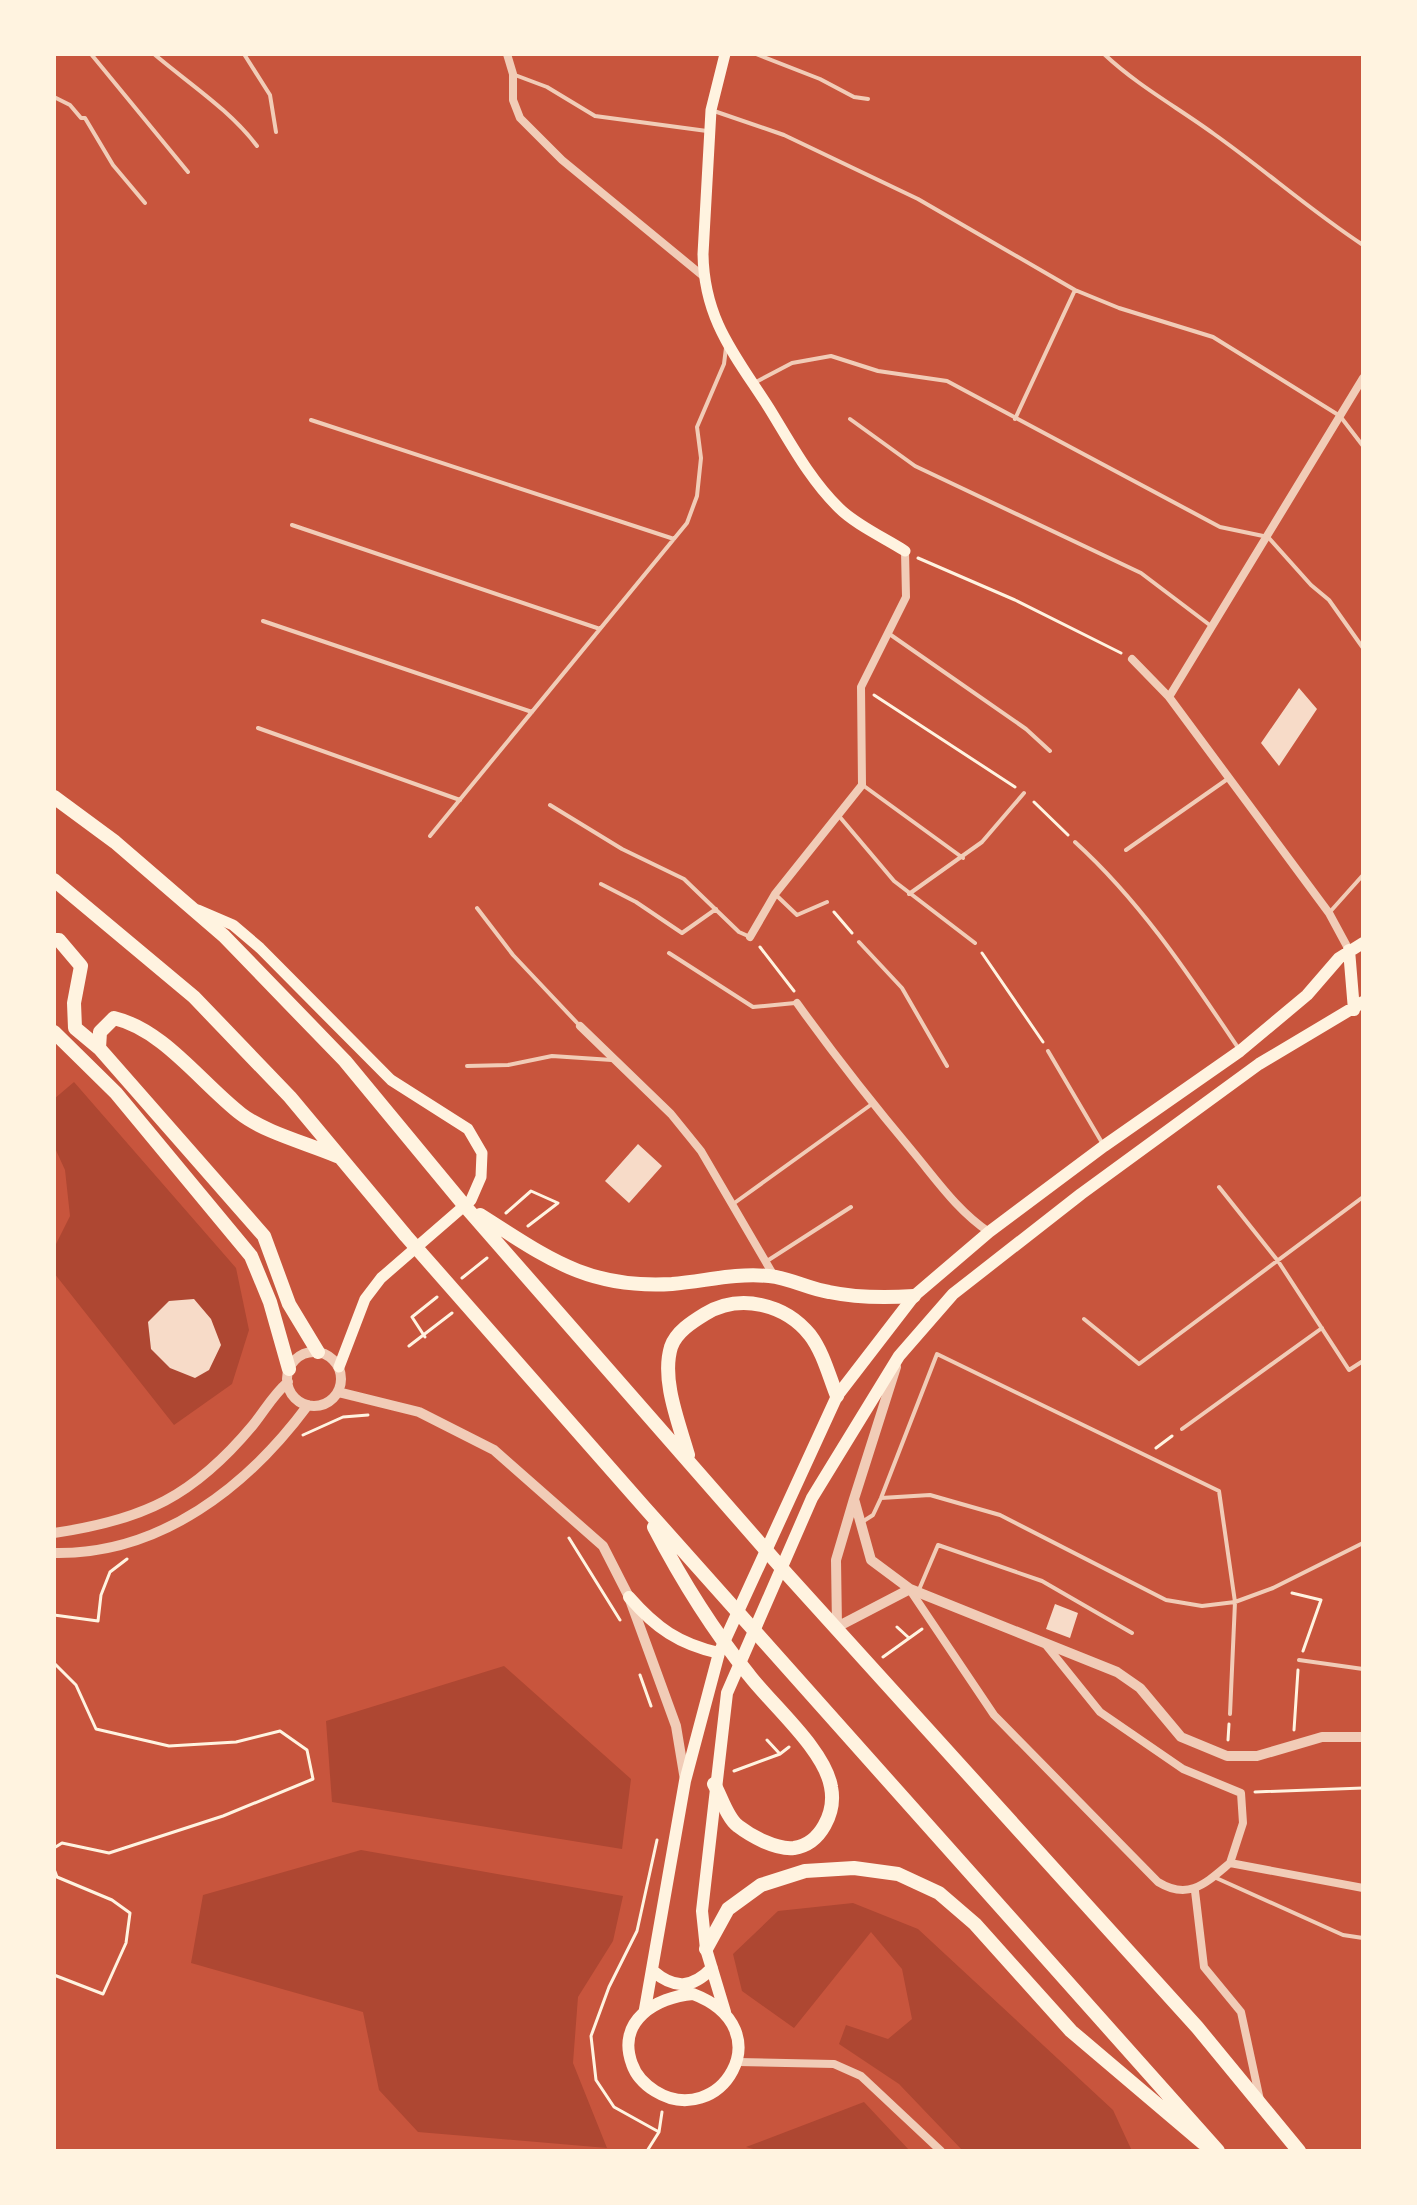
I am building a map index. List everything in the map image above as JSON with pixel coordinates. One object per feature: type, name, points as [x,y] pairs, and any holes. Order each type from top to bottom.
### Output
[{"type":"highway","points":[[54,797],[115,842],[224,936],[345,1061],[464,1205],[837,1627],[1197,2027],[1299,2151]]},
{"type":"highway","points":[[54,880],[194,997],[290,1097],[464,1302],[1215,2151]]},
{"type":"highway","points":[[54,940],[59,940],[81,966],[74,1003],[75,1028],[99,1048],[264,1236],[289,1304],[318,1352]]},
{"type":"highway","points":[[99,1048],[100,1032],[114,1018],[132,1023],[244,1116],[341,1158]]},
{"type":"highway","points":[[54,1032],[116,1093],[251,1256],[270,1302],[288,1376]]},
{"type":"highway","points":[[464,1205],[565,1269],[618,1284],[674,1284],[734,1274],[775,1276],[826,1292],[871,1299],[914,1296]]},
{"type":"highway","points":[[689,1459],[673,1403],[669,1358],[672,1344],[687,1326],[710,1311],[738,1303],[751,1303],[763,1304],[788,1316],[810,1335],[837,1396]]},
{"type":"highway","points":[[645,1508],[684,1585],[748,1674],[820,1760],[831,1787],[830,1815],[817,1836],[793,1848],[763,1841],[735,1824],[715,1781]]},
{"type":"highway","points":[[706,1949],[728,1909],[761,1885],[805,1871],[854,1868],[898,1874],[939,1893],[975,1924],[1071,2031],[1159,2110],[1215,2151]]},
{"type":"main road","points":[[725,54],[711,110],[703,276],[726,346],[784,436],[839,509],[905,551]]},
{"type":"main road","points":[[190,907],[233,925],[266,954],[391,1080],[468,1129],[482,1153],[481,1177],[471,1200],[381,1278],[365,1299],[341,1361]]},
{"type":"main road","points":[[1358,1006],[1259,1064],[1081,1194],[953,1294],[899,1356],[812,1498],[727,1693],[702,1911],[706,1949],[725,2012],[740,2045],[738,2062],[729,2079],[717,2090],[687,2099],[665,2096],[635,2074],[628,2054],[631,2031],[645,2009],[653,1971],[685,1781],[719,1653],[837,1396],[914,1296],[989,1232],[1104,1146],[1240,1051],[1307,995],[1349,950],[1363,943]]},
{"type":"main road","points":[[1349,950],[1363,960]]},
{"type":"main road","points":[[1349,950],[1363,1020]]},
{"type":"main road","points":[[629,1597],[655,1627],[673,1639],[719,1653]]},
{"type":"main road","points":[[653,1971],[665,1981],[683,1985],[699,1980],[712,1968]]},
{"type":"main road","points":[[645,2009],[660,2000],[693,1994],[725,2012]]},
{"type":"street","points":[[507,54],[513,74],[513,100],[520,118],[562,160],[703,276]]},
{"type":"street","points":[[1169,697],[1363,378]]},
{"type":"street","points":[[750,937],[775,894],[862,785],[861,687],[906,597],[905,551]]},
{"type":"street","points":[[1132,659],[1169,697],[1329,913],[1349,950]]},
{"type":"street","points":[[797,1003],[872,1104],[968,1218],[989,1232]]},
{"type":"street","points":[[580,1026],[671,1114],[701,1151],[775,1276]]},
{"type":"street","points":[[54,1533],[112,1524],[169,1500],[208,1472],[288,1376],[301,1355],[318,1352],[341,1361],[338,1392],[325,1403],[308,1405],[294,1397],[288,1376]]},
{"type":"street","points":[[899,1356],[836,1560],[837,1627],[913,1592]]},
{"type":"street","points":[[338,1392],[419,1412],[494,1450],[603,1546],[629,1597],[676,1726],[685,1781]]},
{"type":"street","points":[[54,1553],[129,1544],[188,1516],[230,1490],[278,1446],[308,1405]]},
{"type":"street","points":[[854,1499],[871,1560],[913,1592],[1117,1672],[1140,1688],[1181,1737],[1227,1756],[1257,1756],[1322,1737],[1363,1737]]},
{"type":"street","points":[[913,1592],[994,1715],[1110,1837],[1158,1882],[1172,1891],[1195,1891],[1230,1863],[1243,1823],[1241,1793],[1183,1769],[1100,1712],[1045,1644]]},
{"type":"street","points":[[1230,1863],[1363,1888]]},
{"type":"street","points":[[1195,1891],[1204,1967],[1241,2012],[1261,2104]]},
{"type":"street","points":[[738,2062],[834,2064],[861,2076],[941,2151]]},
{"type":"lane","points":[[91,54],[188,172]]},
{"type":"lane","points":[[154,54],[179,78],[206,95],[257,146]]},
{"type":"lane","points":[[244,54],[270,95],[276,132]]},
{"type":"lane","points":[[756,54],[820,79],[854,97],[868,99]]},
{"type":"lane","points":[[1104,54],[1128,77],[1213,132],[1293,196],[1363,245]]},
{"type":"lane","points":[[513,74],[547,87],[595,116],[711,131]]},
{"type":"lane","points":[[54,97],[85,118],[113,165],[145,203]]},
{"type":"lane","points":[[711,110],[784,135],[894,187],[1075,290],[1119,308],[1213,337],[1340,416],[1363,446]]},
{"type":"lane","points":[[1015,419],[1075,290]]},
{"type":"lane","points":[[430,836],[687,523],[697,496],[701,458],[697,427],[724,364],[726,346]]},
{"type":"lane","points":[[752,384],[792,363],[831,356],[878,371],[947,381],[1220,527],[1268,537],[1329,600],[1363,648]]},
{"type":"lane","points":[[850,419],[915,466],[1141,573],[1213,628]]},
{"type":"lane","points":[[311,420],[674,539]]},
{"type":"lane","points":[[292,525],[600,629]]},
{"type":"lane","points":[[263,621],[532,712]]},
{"type":"lane","points":[[888,633],[1026,729],[1050,751]]},
{"type":"lane","points":[[258,728],[460,800]]},
{"type":"lane","points":[[1126,850],[1229,778]]},
{"type":"lane","points":[[862,785],[963,858]]},
{"type":"lane","points":[[909,894],[982,842],[1024,793]]},
{"type":"lane","points":[[550,805],[622,849],[684,879],[739,932],[750,937]]},
{"type":"lane","points":[[838,814],[849,824],[876,863],[909,894],[975,943]]},
{"type":"lane","points":[[1075,842],[1108,872],[1167,941],[1240,1051]]},
{"type":"lane","points":[[1329,913],[1363,875]]},
{"type":"lane","points":[[601,884],[636,902],[682,933],[716,908]]},
{"type":"lane","points":[[775,894],[797,915],[827,902]]},
{"type":"lane","points":[[477,908],[513,955],[580,1026]]},
{"type":"lane","points":[[859,942],[902,988],[947,1066]]},
{"type":"lane","points":[[669,953],[753,1007],[797,1003]]},
{"type":"lane","points":[[1048,1051],[1104,1146]]},
{"type":"lane","points":[[467,1066],[508,1065],[552,1056],[612,1060]]},
{"type":"lane","points":[[733,1204],[872,1104]]},
{"type":"lane","points":[[1219,1187],[1278,1261],[1349,1370],[1363,1361]]},
{"type":"lane","points":[[1084,1319],[1139,1364],[1363,1197]]},
{"type":"lane","points":[[765,1262],[851,1207]]},
{"type":"lane","points":[[1182,1429],[1322,1328]]},
{"type":"lane","points":[[860,1523],[873,1515],[881,1498],[937,1354],[1219,1491],[1235,1602],[1230,1714]]},
{"type":"lane","points":[[881,1498],[930,1495],[1000,1515],[1166,1600],[1202,1606],[1235,1602],[1273,1588],[1363,1543]]},
{"type":"lane","points":[[913,1592],[938,1545],[1042,1581],[1132,1633]]},
{"type":"lane","points":[[1299,1660],[1363,1669]]},
{"type":"lane","points":[[1213,1876],[1343,1935],[1363,1938]]},
{"type":"path","points":[[905,551],[1132,659]]},
{"type":"path","points":[[861,687],[1024,793],[1075,842]]},
{"type":"path","points":[[827,902],[859,942]]},
{"type":"path","points":[[750,937],[794,990],[797,1003]]},
{"type":"path","points":[[975,943],[1048,1051]]},
{"type":"path","points":[[494,1224],[531,1191],[558,1203],[521,1231]]},
{"type":"path","points":[[461,1279],[497,1250]]},
{"type":"path","points":[[425,1337],[412,1317],[448,1288]]},
{"type":"path","points":[[409,1346],[425,1337],[464,1302]]},
{"type":"path","points":[[278,1446],[343,1417],[371,1415]]},
{"type":"path","points":[[1146,1455],[1182,1429]]},
{"type":"path","points":[[565,1532],[622,1624]]},
{"type":"path","points":[[54,1615],[98,1621],[101,1595],[110,1572],[124,1563],[130,1554],[129,1544]]},
{"type":"path","points":[[872,1666],[932,1622]]},
{"type":"path","points":[[897,1627],[909,1638]]},
{"type":"path","points":[[54,1663],[76,1685],[96,1729],[169,1746],[236,1742],[280,1731],[307,1750],[313,1779],[223,1816],[109,1853],[62,1843],[54,1848]]},
{"type":"path","points":[[637,1667],[652,1707]]},
{"type":"path","points":[[1227,1756],[1230,1714]]},
{"type":"path","points":[[715,1781],[780,1754],[801,1736]]},
{"type":"path","points":[[767,1740],[780,1754]]},
{"type":"path","points":[[1241,1793],[1363,1788]]},
{"type":"path","points":[[659,2132],[614,2107],[596,2080],[591,2036],[609,1987],[637,1931],[660,1828]]},
{"type":"path","points":[[54,1869],[57,1877],[112,1900],[130,1913],[126,1943],[103,1994],[54,1975]]},
{"type":"path","points":[[647,2151],[659,2132],[665,2096]]},
{"type":"shaded area","points":[[74,1082],[236,1268],[249,1330],[232,1384],[174,1425],[54,1273],[54,1248],[70,1216],[65,1170],[54,1146],[54,1099]]},
{"type":"shaded area","points":[[504,1666],[631,1779],[622,1849],[332,1802],[326,1721]]},
{"type":"shaded area","points":[[361,1850],[623,1896],[613,1941],[578,1997],[573,2063],[607,2148],[418,2132],[379,2090],[363,2012],[191,1963],[203,1895]]},
{"type":"shaded area","points":[[853,1903],[918,1929],[1113,2110],[1132,2151],[963,2151],[899,2084],[839,2044],[846,2025],[888,2039],[912,2019],[902,1969],[871,1932],[794,2028],[742,1991],[733,1954],[778,1911]]},
{"type":"shaded area","points":[[864,2102],[910,2151],[761,2151],[746,2147]]},
{"type":"building","points":[[1299,688],[1317,709],[1279,766],[1261,743]]},
{"type":"building","points":[[638,1144],[662,1166],[629,1203],[605,1181]]},
{"type":"building","points":[[194,1299],[211,1319],[221,1345],[209,1370],[195,1378],[170,1368],[151,1349],[148,1322],[169,1301]]},
{"type":"building","points":[[1055,1604],[1078,1613],[1070,1638],[1046,1629]]}]
